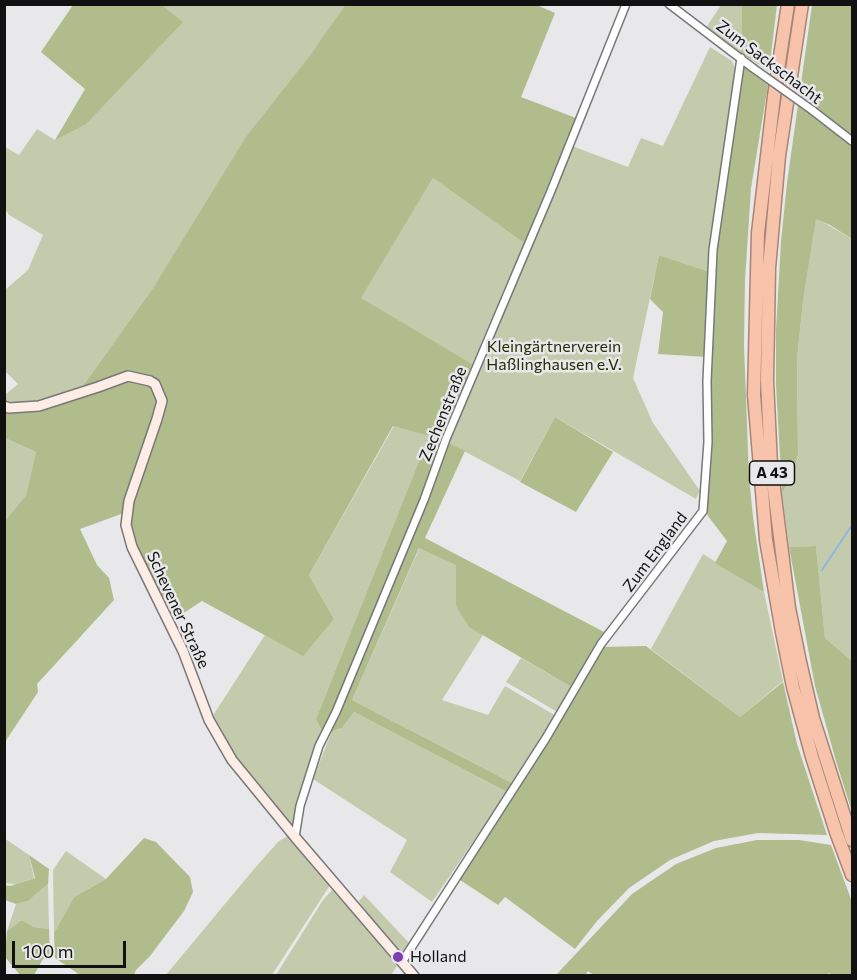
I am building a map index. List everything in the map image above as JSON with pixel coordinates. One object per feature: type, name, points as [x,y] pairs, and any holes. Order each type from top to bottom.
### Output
[{"type":"highway","points":[[782,4],[783,35]]},
{"type":"highway","name":"A 43","points":[[788,4],[774,96],[758,233],[754,396],[766,540],[793,687],[812,757],[852,875]]},
{"type":"highway","name":"A 43","points":[[802,4],[779,156],[769,268],[767,380],[771,465],[789,608],[800,662],[813,718],[852,840]]},
{"type":"main road","name":"Schevener Straße","points":[[4,406],[9,408],[39,406],[128,376],[155,384],[162,400],[129,501],[126,525],[132,547],[183,651],[217,736],[232,760],[414,975]]},
{"type":"street","name":"Zechenstraße","points":[[295,837],[300,806],[319,746],[336,712],[424,500],[446,439],[551,191],[626,4]]},
{"type":"street","name":"Zum Sackschacht","points":[[669,4],[852,141]]},
{"type":"street","name":"Zum England","points":[[402,962],[546,738],[601,644],[703,512],[708,442],[707,381],[713,250],[741,58]]},
{"type":"green space","points":[[539,4],[555,13],[521,97],[576,118],[524,243],[433,178],[361,298],[472,364],[443,440],[465,451],[425,538],[606,633],[573,688],[469,627],[456,606],[456,565],[419,548],[352,700],[512,783],[507,792],[354,712],[342,728],[332,731],[322,731],[316,719],[429,436],[393,426],[309,575],[334,619],[303,656],[202,601],[173,620],[134,544],[129,524],[132,501],[164,401],[142,376],[80,390],[155,285],[246,137],[309,57],[345,5]]},
{"type":"green space","points":[[73,5],[162,5],[183,22],[86,124],[55,140],[85,89],[41,52]]},
{"type":"green space","points":[[162,5],[345,5],[155,285],[80,390],[38,403],[10,405],[5,403],[5,395],[18,384],[5,371],[5,290],[28,270],[43,235],[9,215],[5,209],[5,147],[19,155],[37,129],[55,140],[182,22]]},
{"type":"green space","points":[[721,5],[742,5],[741,53],[706,28]]},
{"type":"green space","points":[[742,5],[777,5],[769,71],[741,53]]},
{"type":"green space","points":[[812,5],[852,5],[852,239],[816,219],[803,301],[797,359],[798,455],[791,480],[782,492],[776,385],[776,330],[781,241]]},
{"type":"green space","name":"Kleingärtnerverein Haßlinghausen e.V.","points":[[710,47],[732,61],[735,68],[732,115],[710,272],[659,255],[633,378],[653,423],[700,491],[696,499],[555,417],[520,481],[447,442],[491,345],[572,146],[628,167],[641,138],[663,146]]},
{"type":"green space","points":[[743,66],[768,85],[751,188],[745,280],[744,345],[749,477],[764,592],[715,563],[727,541],[705,512],[710,466],[710,392],[707,357],[658,354],[663,312],[650,299],[659,255],[710,272]]},
{"type":"green space","points":[[433,178],[524,243],[472,364],[360,299]]},
{"type":"green space","points":[[816,218],[852,239],[852,661],[825,638],[816,546],[789,547],[782,492],[791,479],[798,455],[797,359]]},
{"type":"green space","points":[[128,378],[149,382],[160,400],[124,513],[80,529],[97,565],[109,578],[114,600],[37,684],[38,692],[5,742],[5,521],[26,495],[36,452],[5,438],[5,411]]},
{"type":"green space","points":[[555,417],[613,452],[576,512],[520,482]]},
{"type":"green space","points":[[394,426],[429,436],[316,719],[322,731],[292,827],[240,765],[212,717],[265,635],[303,655],[334,619],[309,575]]},
{"type":"green space","points":[[5,438],[36,452],[26,495],[5,521]]},
{"type":"green space","points":[[816,546],[825,638],[852,661],[852,812],[815,686],[789,547]]},
{"type":"green space","points":[[420,547],[456,565],[456,606],[483,635],[442,700],[488,715],[505,686],[556,716],[512,783],[352,700]]},
{"type":"green space","points":[[703,554],[764,592],[783,681],[740,717],[651,649]]},
{"type":"green space","points":[[646,646],[740,717],[783,682],[797,744],[827,835],[758,833],[714,841],[670,860],[629,888],[597,921],[575,949],[505,897],[498,905],[457,878],[602,647]]},
{"type":"green space","points":[[521,658],[573,688],[559,713],[506,682]]},
{"type":"green space","points":[[354,712],[507,792],[432,902],[390,872],[407,840],[313,779],[332,731],[342,728]]},
{"type":"green space","points":[[289,835],[330,885],[272,975],[165,976],[254,869],[278,842]]},
{"type":"green space","points":[[4,838],[29,855],[34,878],[16,884],[5,883]]},
{"type":"green space","points":[[144,838],[156,842],[190,877],[193,892],[184,911],[134,975],[80,975],[55,958],[54,933],[74,897],[106,879]]},
{"type":"green space","points":[[757,840],[799,840],[831,845],[852,902],[852,975],[831,975],[829,973],[827,976],[595,976],[588,971],[585,975],[556,975],[632,894],[676,864],[716,848]]},
{"type":"green space","points":[[66,851],[106,879],[74,897],[54,933],[53,870]]},
{"type":"green space","points":[[29,855],[49,869],[48,884],[28,901],[16,904],[5,900],[5,885],[10,886],[35,878]]},
{"type":"green space","points":[[48,884],[49,929],[34,927],[22,920],[7,931],[16,904],[28,901]]},
{"type":"green space","points":[[332,890],[397,966],[391,975],[276,975],[323,900]]},
{"type":"green space","points":[[364,895],[412,946],[409,949],[402,953],[363,908],[359,901]]},
{"type":"green space","points":[[22,920],[34,927],[49,929],[50,956],[43,959],[34,975],[20,975],[5,957],[7,931]]},
{"type":"waterway","points":[[822,570],[852,525]]},
{"type":"place","name":"Holland","points":[[398,957]]}]
